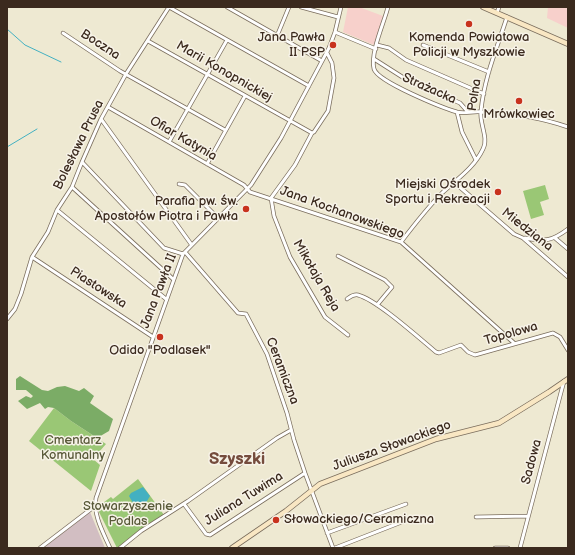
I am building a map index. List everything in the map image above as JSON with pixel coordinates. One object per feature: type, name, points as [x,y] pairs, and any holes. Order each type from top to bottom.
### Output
[{"type":"street","points":[[169,7],[309,86]]},
{"type":"street","name":"Bolesława Prusa","points":[[7,319],[15,309],[32,257],[48,232],[57,210],[72,187],[108,107],[126,74],[169,7]]},
{"type":"street","points":[[227,7],[322,62]]},
{"type":"street","points":[[277,36],[289,7]]},
{"type":"street","points":[[301,7],[338,18]]},
{"type":"street","name":"Jana Pawła II","points":[[95,506],[96,498],[173,279],[184,253],[191,244],[248,189],[270,157],[327,53],[335,32],[341,7]]},
{"type":"street","points":[[388,7],[374,59],[406,80],[460,103],[468,112]]},
{"type":"street","points":[[483,7],[568,44]]},
{"type":"street","points":[[498,13],[499,7]]},
{"type":"street","name":"Polna","points":[[401,242],[414,224],[476,160],[485,145],[480,112],[489,72],[507,17]]},
{"type":"street","points":[[335,32],[376,49]]},
{"type":"street","name":"Boczna","points":[[63,33],[126,74],[225,130]]},
{"type":"street","name":"Marii Konopnickiej","points":[[148,40],[312,133]]},
{"type":"street","points":[[169,142],[228,40]]},
{"type":"street","points":[[377,45],[389,48],[406,60],[484,94]]},
{"type":"street","points":[[423,45],[489,72]]},
{"type":"street","points":[[270,198],[295,164],[312,133],[328,111],[334,78],[332,63],[327,53]]},
{"type":"street","name":"Strażacka","points":[[374,59],[374,70],[379,76],[413,96],[457,112],[480,112],[537,118],[568,126]]},
{"type":"street","points":[[207,164],[245,96]]},
{"type":"street","name":"Ofiar Katynia","points":[[108,107],[244,185],[248,189]]},
{"type":"street","points":[[457,112],[462,132],[476,160]]},
{"type":"street","points":[[102,119],[191,244]]},
{"type":"street","points":[[82,162],[164,248],[184,253]]},
{"type":"street","name":"Miedziana","points":[[455,183],[514,234],[523,238],[568,277]]},
{"type":"street","points":[[180,184],[185,185],[218,218]]},
{"type":"street","points":[[72,187],[173,279]]},
{"type":"street","name":"Jana Kochanowskiego","points":[[248,189],[250,192],[401,242],[514,344]]},
{"type":"street","name":"Mikołaja Reja","points":[[270,198],[274,216],[290,256],[324,317],[348,335]]},
{"type":"street","points":[[57,210],[166,299]]},
{"type":"street","points":[[523,238],[539,241],[555,238],[567,231]]},
{"type":"street","points":[[555,238],[568,249]]},
{"type":"street","name":"Ceramiczna","points":[[184,253],[238,313],[246,314],[267,354],[305,473],[334,548]]},
{"type":"street","points":[[338,256],[385,280],[392,287],[377,305]]},
{"type":"street","name":"Piastowska","points":[[32,257],[153,336]]},
{"type":"street","name":"Topolowa","points":[[347,299],[351,296],[358,295],[377,305],[439,353],[461,345],[468,352],[475,355],[552,333],[560,337],[568,350]]},
{"type":"street","name":"Juliusza Słowackiego","points":[[232,548],[286,511],[323,482],[432,441],[499,423],[566,380]]},
{"type":"street","name":"Sadowa","points":[[520,548],[566,380]]},
{"type":"street","points":[[120,548],[141,531],[184,504],[276,438],[291,430]]},
{"type":"street","name":"Juliana Tuwima","points":[[184,504],[206,534],[210,535],[305,473]]},
{"type":"street","points":[[327,533],[406,504]]},
{"type":"street","points":[[40,548],[95,506],[98,518],[110,548]]},
{"type":"street","points":[[476,517],[528,516]]},
{"type":"street","points":[[334,548],[412,518]]},
{"type":"street","points":[[494,548],[508,548]]},
{"type":"shaded area","points":[[348,7],[359,7],[383,16],[374,45],[343,32]]},
{"type":"shaded area","points":[[548,7],[568,7],[568,28],[547,18]]},
{"type":"shaded area","points":[[90,512],[105,548],[43,548]]},
{"type":"green space","points":[[545,185],[549,199],[540,202],[544,215],[531,219],[523,191]]},
{"type":"green space","points":[[20,376],[42,390],[48,391],[57,387],[65,386],[79,391],[84,388],[94,396],[90,403],[113,419],[109,431],[97,438],[54,408],[48,407],[45,409],[40,403],[27,409],[18,401],[26,396],[31,398],[33,396],[26,390],[16,390],[16,379]]},
{"type":"green space","name":"Cmentarz Komunalny","points":[[54,408],[106,444],[93,459],[100,465],[91,491],[29,441]]},
{"type":"green space","name":"Stowarzyszenie Podlas","points":[[138,479],[164,515],[117,548],[99,512],[100,505],[111,497],[113,499]]},
{"type":"water","points":[[143,487],[150,496],[143,508],[133,503],[129,496],[131,493]]},
{"type":"waterway","points":[[7,29],[25,45],[61,62]]},
{"type":"waterway","points":[[7,147],[37,129]]},
{"type":"place","name":"Komenda Powiatowa Policji w Myszkowie","points":[[469,24]]},
{"type":"place","name":"Jana Pawła II PSP","points":[[333,45]]},
{"type":"place","name":"Mrówkowiec","points":[[519,101]]},
{"type":"place","name":"Miejski Ośrodek Sportu i Rekreacji","points":[[498,192]]},
{"type":"place","name":"Parafia pw. św. Apostołów Piotra i Pawła","points":[[246,209]]},
{"type":"place","name":"Odido \"Podlasek\"","points":[[160,337]]},
{"type":"place","name":"Słowackiego/Ceramiczna","points":[[276,520]]},
{"type":"district","name":"Szyszki","points":[[237,460]]}]
